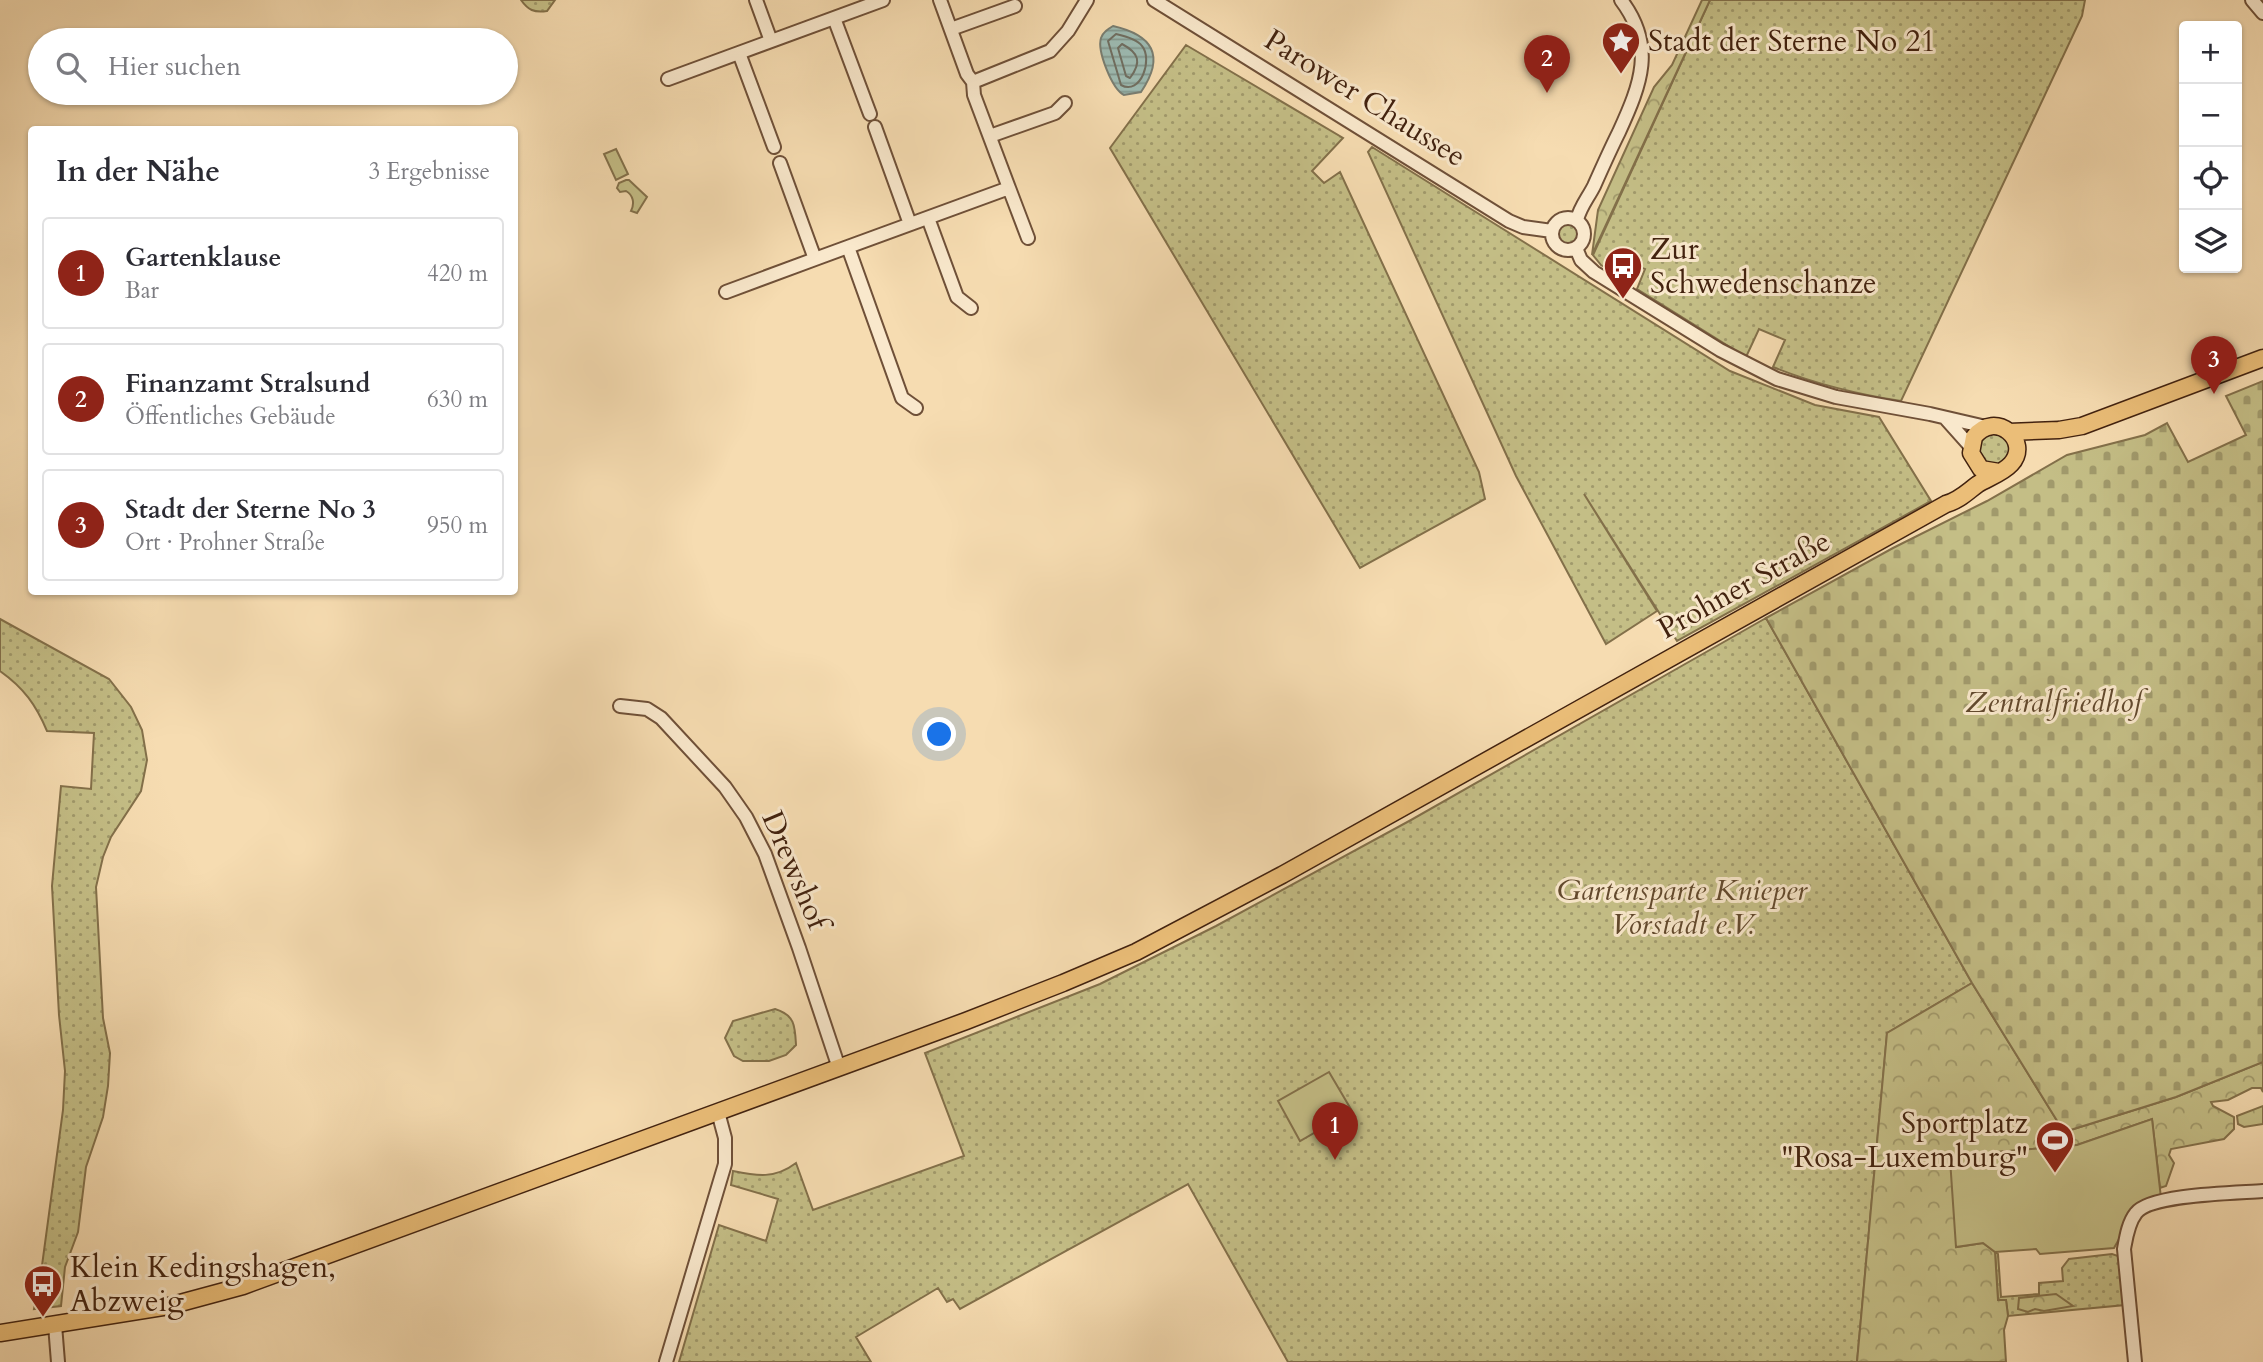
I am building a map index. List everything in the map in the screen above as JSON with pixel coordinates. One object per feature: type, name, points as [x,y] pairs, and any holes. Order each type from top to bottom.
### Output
[{"type":"main road","points":[[1986,427],[1974,437],[1972,453],[1987,471],[1999,472],[2012,463],[2017,447],[2010,432],[2082,426],[2263,358]]},
{"type":"main road","name":"Parower Chaussee","points":[[1986,427],[1998,426],[2010,432]]},
{"type":"main road","points":[[2017,447],[2059,430]]},
{"type":"main road","name":"Prohner Straße","points":[[1946,504],[1962,489],[1971,472],[1972,453]]},
{"type":"main road","name":"Prohner Straße","points":[[0,1333],[169,1306],[243,1286],[839,1068],[1063,983],[1136,952],[1282,875],[1961,498],[1999,472]]},
{"type":"street","points":[[756,0],[771,41]]},
{"type":"street","points":[[668,79],[834,18],[850,6],[883,0]]},
{"type":"street","points":[[940,0],[967,74],[973,82],[974,95],[1028,238]]},
{"type":"street","points":[[973,82],[1050,51],[1068,31],[1087,0]]},
{"type":"street","name":"Parower Chaussee","points":[[1154,0],[1510,221],[1523,227],[1552,231],[1553,242],[1561,249],[1576,248],[1581,260],[1594,272],[1720,350],[1760,371],[1826,395],[1986,427]]},
{"type":"street","points":[[1576,248],[1584,234],[1577,220],[1580,208],[1592,190],[1641,76],[1642,60],[1637,30],[1620,0]]},
{"type":"street","points":[[2253,0],[2263,13]]},
{"type":"street","points":[[950,29],[1015,6]]},
{"type":"street","points":[[834,18],[870,114]]},
{"type":"street","points":[[739,53],[774,147]]},
{"type":"street","points":[[990,136],[1055,113],[1065,103]]},
{"type":"street","points":[[876,127],[911,224]]},
{"type":"street","points":[[780,163],[815,259]]},
{"type":"street","points":[[726,292],[1009,188]]},
{"type":"street","points":[[928,218],[957,297],[971,308]]},
{"type":"street","points":[[1552,231],[1561,219],[1577,220]]},
{"type":"street","points":[[848,247],[902,398],[916,408]]},
{"type":"street","points":[[1942,417],[1953,425],[1972,453]]},
{"type":"street","name":"Drewshof","points":[[620,706],[647,709],[661,718],[725,787],[746,817],[774,878],[839,1068]]},
{"type":"street","points":[[666,1362],[724,1164],[725,1138],[718,1112]]},
{"type":"street","points":[[2135,1362],[2124,1249],[2136,1212],[2156,1201],[2263,1191]]},
{"type":"street","points":[[55,1325],[58,1362]]},
{"type":"green space","points":[[521,0],[555,0],[547,11],[538,12]]},
{"type":"green space","points":[[1702,0],[1710,0],[1592,255],[1598,210],[1654,87],[1672,65]]},
{"type":"green space","points":[[1710,0],[2085,0],[2082,16],[1901,401],[1836,388],[1773,367],[1785,340],[1759,329],[1746,357],[1637,289],[1645,269],[1632,264],[1626,280],[1601,265],[1593,255]]},
{"type":"green space","points":[[1186,45],[1343,138],[1312,171],[1324,183],[1340,172],[1479,472],[1485,499],[1360,568],[1110,148]]},
{"type":"green space","points":[[1372,147],[1730,371],[1815,405],[1879,417],[1931,501],[1677,641],[1584,494],[1657,611],[1606,644],[1516,476],[1368,152]]},
{"type":"green space","points":[[616,149],[628,174],[616,180],[604,154]]},
{"type":"green space","points":[[626,180],[647,197],[637,213],[631,211],[632,197],[617,188],[619,183]]},
{"type":"green space","points":[[1564,224],[1572,224],[1578,234],[1572,244],[1564,244],[1558,238],[1558,230]]},
{"type":"green space","name":"Zentralfriedhof","points":[[2263,381],[2263,1062],[2176,1097],[2064,1132],[1972,983],[1766,618],[1893,548],[1987,501],[2067,455],[2145,435],[2167,423],[2188,462],[2246,435],[2226,396]]},
{"type":"green space","points":[[1995,431],[2010,439],[2011,457],[1997,467],[1981,460],[1978,448],[1981,439]]},
{"type":"green space","name":"Gartensparte Knieper Vorstadt e.V.","points":[[1766,618],[1972,983],[1887,1033],[1857,1362],[1288,1362],[1188,1184],[960,1309],[953,1299],[947,1302],[938,1288],[856,1337],[871,1362],[679,1362],[719,1225],[766,1241],[778,1199],[731,1185],[733,1171],[766,1175],[781,1172],[796,1163],[813,1210],[964,1156],[925,1053],[1100,984],[1216,926],[1411,820]]},
{"type":"green space","points":[[0,619],[109,679],[131,707],[142,730],[147,760],[141,791],[111,837],[96,887],[103,1018],[110,1053],[103,1117],[86,1167],[78,1232],[65,1267],[61,1306],[34,1309],[63,1110],[65,1071],[52,886],[61,786],[91,789],[94,733],[47,731],[28,698],[0,671]]},
{"type":"green space","points":[[1972,983],[2064,1132],[2176,1097],[2263,1062],[2263,1092],[2261,1088],[2252,1088],[2228,1100],[2211,1102],[2213,1106],[2234,1117],[2234,1129],[2224,1139],[2171,1149],[2169,1155],[2174,1163],[2166,1186],[2160,1188],[2152,1119],[2077,1145],[1979,1156],[1957,1247],[1983,1243],[1995,1252],[1998,1300],[2006,1300],[2008,1316],[2004,1330],[2006,1362],[1857,1362],[1887,1033]]},
{"type":"green space","points":[[775,1009],[787,1014],[793,1022],[796,1045],[786,1055],[769,1061],[743,1061],[734,1056],[725,1038],[733,1021]]},
{"type":"green space","points":[[1329,1072],[1352,1111],[1300,1141],[1278,1101]]},
{"type":"green space","points":[[2263,1106],[2263,1124],[2244,1127],[2238,1124],[2237,1116]]},
{"type":"green space","name":"Sportplatz \"Rosa-Luxemburg\"","points":[[2152,1119],[2161,1198],[2136,1209],[2114,1248],[2040,1254],[2036,1249],[1995,1252],[1983,1243],[1956,1247],[1950,1159],[2077,1145]]},
{"type":"green space","points":[[1995,1252],[1998,1254],[2001,1297],[2039,1294],[2039,1283],[2063,1281],[2062,1268],[2069,1259],[2112,1254],[2118,1256],[2125,1305],[2008,1316],[2006,1300],[1998,1301]]},
{"type":"green space","points":[[2056,1294],[2073,1306],[2028,1312],[2018,1309],[2019,1298]]},
{"type":"water","points":[[1113,26],[1137,35],[1151,48],[1153,67],[1141,92],[1124,95],[1106,69],[1100,44],[1104,32]]},
{"type":"place","name":"Stadt der Sterne No 21","points":[[1621,75]]},
{"type":"place","name":"Finanzamt Stralsund","points":[[1547,93]]},
{"type":"place","name":"Zur Schwedenschanze","points":[[1623,300]]},
{"type":"place","name":"Stadt der Sterne No 3","points":[[2214,394]]},
{"type":"place","name":"Gartenklause","points":[[1335,1160]]},
{"type":"place","name":"Sportplatz \"Rosa-Luxemburg\"","points":[[2055,1174]]},
{"type":"place","name":"Klein Kedingshagen, Abzweig","points":[[43,1318]]}]
